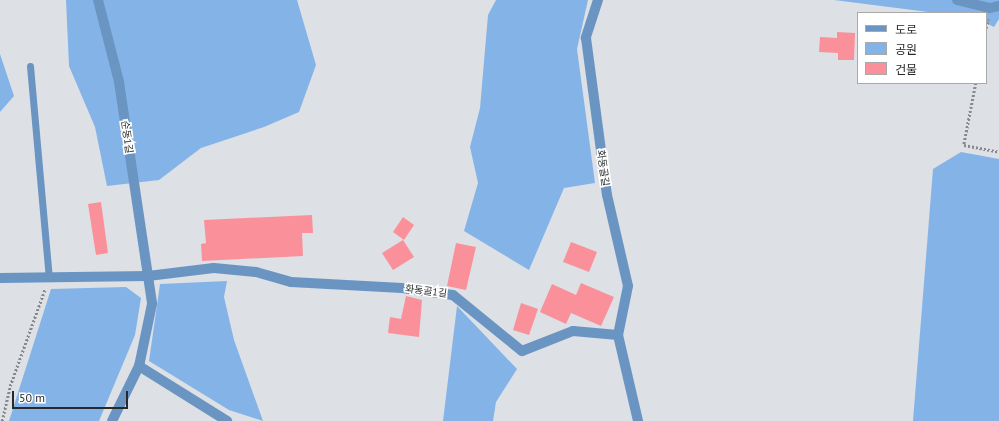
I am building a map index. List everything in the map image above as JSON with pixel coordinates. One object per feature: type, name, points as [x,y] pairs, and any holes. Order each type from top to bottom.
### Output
[{"type":"street","name":"순동1길","points":[[98,0],[119,82],[152,304],[138,366],[112,421]]},
{"type":"street","name":"화동골길","points":[[598,0],[586,38],[607,196],[628,286],[618,335]]},
{"type":"street","points":[[957,0],[990,8],[999,6]]},
{"type":"street","name":"화동골1길","points":[[148,276],[214,268],[256,272],[292,282],[402,288],[453,294],[522,351],[573,331],[618,335]]},
{"type":"street","points":[[0,278],[148,276]]},
{"type":"street","points":[[618,335],[638,421]]},
{"type":"street","points":[[138,366],[227,421]]},
{"type":"lane","points":[[30,66],[49,277]]},
{"type":"path","points":[[976,84],[964,145],[999,152]]},
{"type":"path","points":[[2,421],[10,386],[49,277]]},
{"type":"green space","points":[[66,0],[297,0],[316,65],[299,112],[264,127],[201,148],[159,180],[107,186],[95,127],[69,66]]},
{"type":"green space","points":[[496,0],[588,0],[577,49],[595,183],[564,188],[529,270],[464,231],[478,183],[470,147],[480,108],[488,15]]},
{"type":"green space","points":[[834,0],[999,0],[999,19],[994,27],[987,24],[987,12],[928,12]]},
{"type":"green space","points":[[0,54],[14,96],[0,112]]},
{"type":"green space","points":[[961,152],[999,159],[999,421],[913,421],[933,169]]},
{"type":"green space","points":[[227,281],[224,297],[234,340],[263,421],[229,410],[149,361],[160,284]]},
{"type":"green space","points":[[126,287],[141,298],[135,335],[99,421],[9,421],[51,289]]},
{"type":"green space","points":[[457,306],[517,369],[496,402],[493,421],[443,421]]},
{"type":"building","points":[[837,32],[855,33],[854,60],[838,60],[838,53],[819,52],[820,37],[837,38]]},
{"type":"building","points":[[101,202],[108,253],[96,255],[88,204]]},
{"type":"building","points":[[312,215],[313,233],[302,233],[303,256],[202,261],[201,244],[206,243],[204,220]]},
{"type":"building","points":[[403,217],[414,225],[404,240],[393,232]]},
{"type":"building","points":[[403,240],[414,257],[393,270],[382,253]]},
{"type":"building","points":[[571,242],[597,252],[589,272],[563,262]]},
{"type":"building","points":[[456,243],[476,247],[466,290],[447,286]]},
{"type":"building","points":[[581,283],[614,297],[601,326],[571,313],[566,324],[540,312],[552,284],[576,295]]},
{"type":"building","points":[[406,296],[422,300],[419,337],[388,333],[390,317],[401,319]]},
{"type":"building","points":[[521,303],[538,309],[529,335],[513,330]]}]
